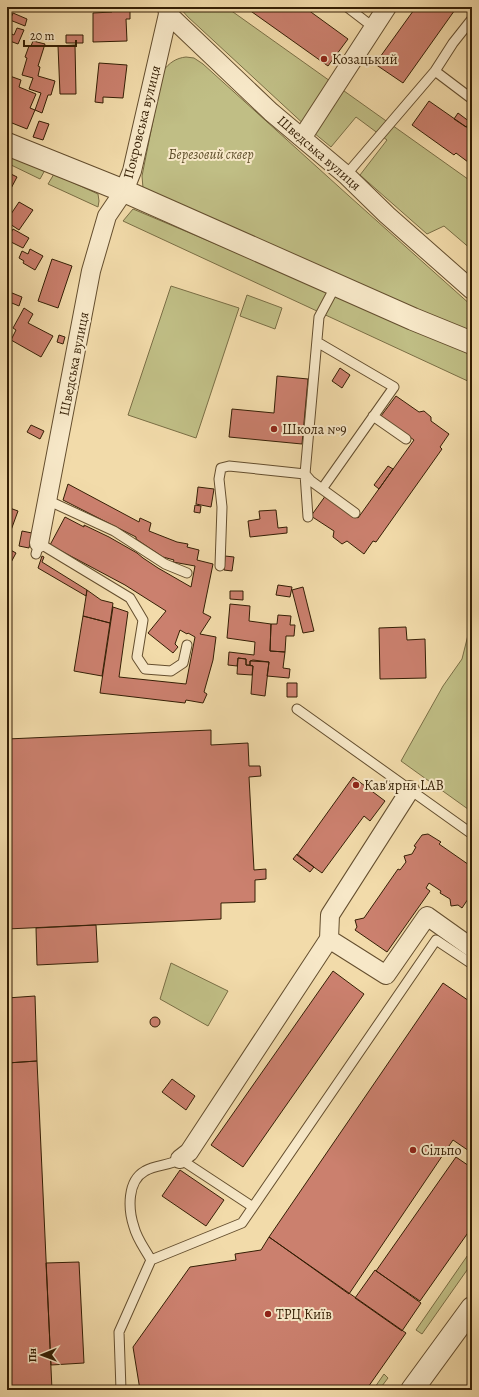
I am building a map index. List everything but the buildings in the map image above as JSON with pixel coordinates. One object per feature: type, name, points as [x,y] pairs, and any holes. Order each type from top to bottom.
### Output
[{"type":"street","points":[[302,138],[387,7]]},
{"type":"street","name":"Шведська вулиця","points":[[167,10],[271,112],[346,175],[387,215],[472,290]]},
{"type":"street","name":"Покровська вулиця","points":[[124,190],[132,171],[167,10]]},
{"type":"street","points":[[7,144],[124,190],[336,285],[472,343]]},
{"type":"street","name":"Шведська вулиця","points":[[38,549],[91,272],[107,216],[124,190]]},
{"type":"street","points":[[180,1159],[189,1152],[329,939],[330,915],[410,790]]},
{"type":"street","points":[[329,939],[386,975],[427,916],[472,948]]},
{"type":"street","points":[[412,1390],[472,1308]]},
{"type":"lane","points":[[347,7],[373,27]]},
{"type":"lane","points":[[346,175],[435,71],[453,42],[472,19]]},
{"type":"lane","points":[[435,71],[472,99]]},
{"type":"lane","points":[[308,517],[305,474],[319,318],[336,285]]},
{"type":"lane","points":[[317,342],[394,387],[322,489]]},
{"type":"lane","points":[[373,416],[406,439]]},
{"type":"lane","points":[[220,566],[222,507],[219,479],[221,468],[229,466],[305,474],[311,481],[355,513]]},
{"type":"lane","points":[[47,500],[114,531],[165,564],[187,573]]},
{"type":"lane","points":[[38,549],[130,598],[143,620],[137,657],[145,669],[171,672],[183,663],[187,645]]},
{"type":"lane","points":[[297,710],[472,834]]},
{"type":"lane","points":[[121,1390],[119,1332],[151,1260],[242,1223],[436,940],[472,964]]},
{"type":"lane","points":[[151,1260],[133,1226],[130,1205],[132,1186],[140,1174],[147,1170],[180,1159],[253,1207]]},
{"type":"green space","points":[[179,7],[226,7],[472,182],[472,250],[444,226],[427,234],[360,175],[387,140],[356,117],[331,147],[308,128]]},
{"type":"green space","name":"Березовий сквер","points":[[186,57],[194,58],[203,64],[472,306],[472,333],[293,256],[143,188],[142,176],[163,71],[173,61]]},
{"type":"green space","points":[[7,155],[45,170],[40,179],[7,163]]},
{"type":"green space","points":[[54,174],[98,194],[98,207],[48,184]]},
{"type":"green space","points":[[133,209],[472,354],[472,383],[123,221]]},
{"type":"green space","points":[[171,286],[239,308],[196,438],[128,415]]},
{"type":"green space","points":[[247,295],[282,308],[275,329],[240,316]]},
{"type":"green space","points":[[472,619],[472,812],[401,761],[443,686],[462,659]]},
{"type":"green space","points":[[171,963],[228,991],[208,1026],[160,999]]},
{"type":"green space","points":[[472,1249],[472,1263],[422,1334],[416,1330]]},
{"type":"green space","points":[[384,1374],[388,1378],[379,1390],[373,1390]]},
{"type":"place","name":"Козацький","points":[[324,59]]},
{"type":"place","name":"Школа №9","points":[[274,429]]},
{"type":"place","name":"Кав'ярня LAB","points":[[356,785]]},
{"type":"place","name":"Сільпо","points":[[413,1150]]},
{"type":"place","name":"ТРЦ Київ","points":[[268,1314]]}]
